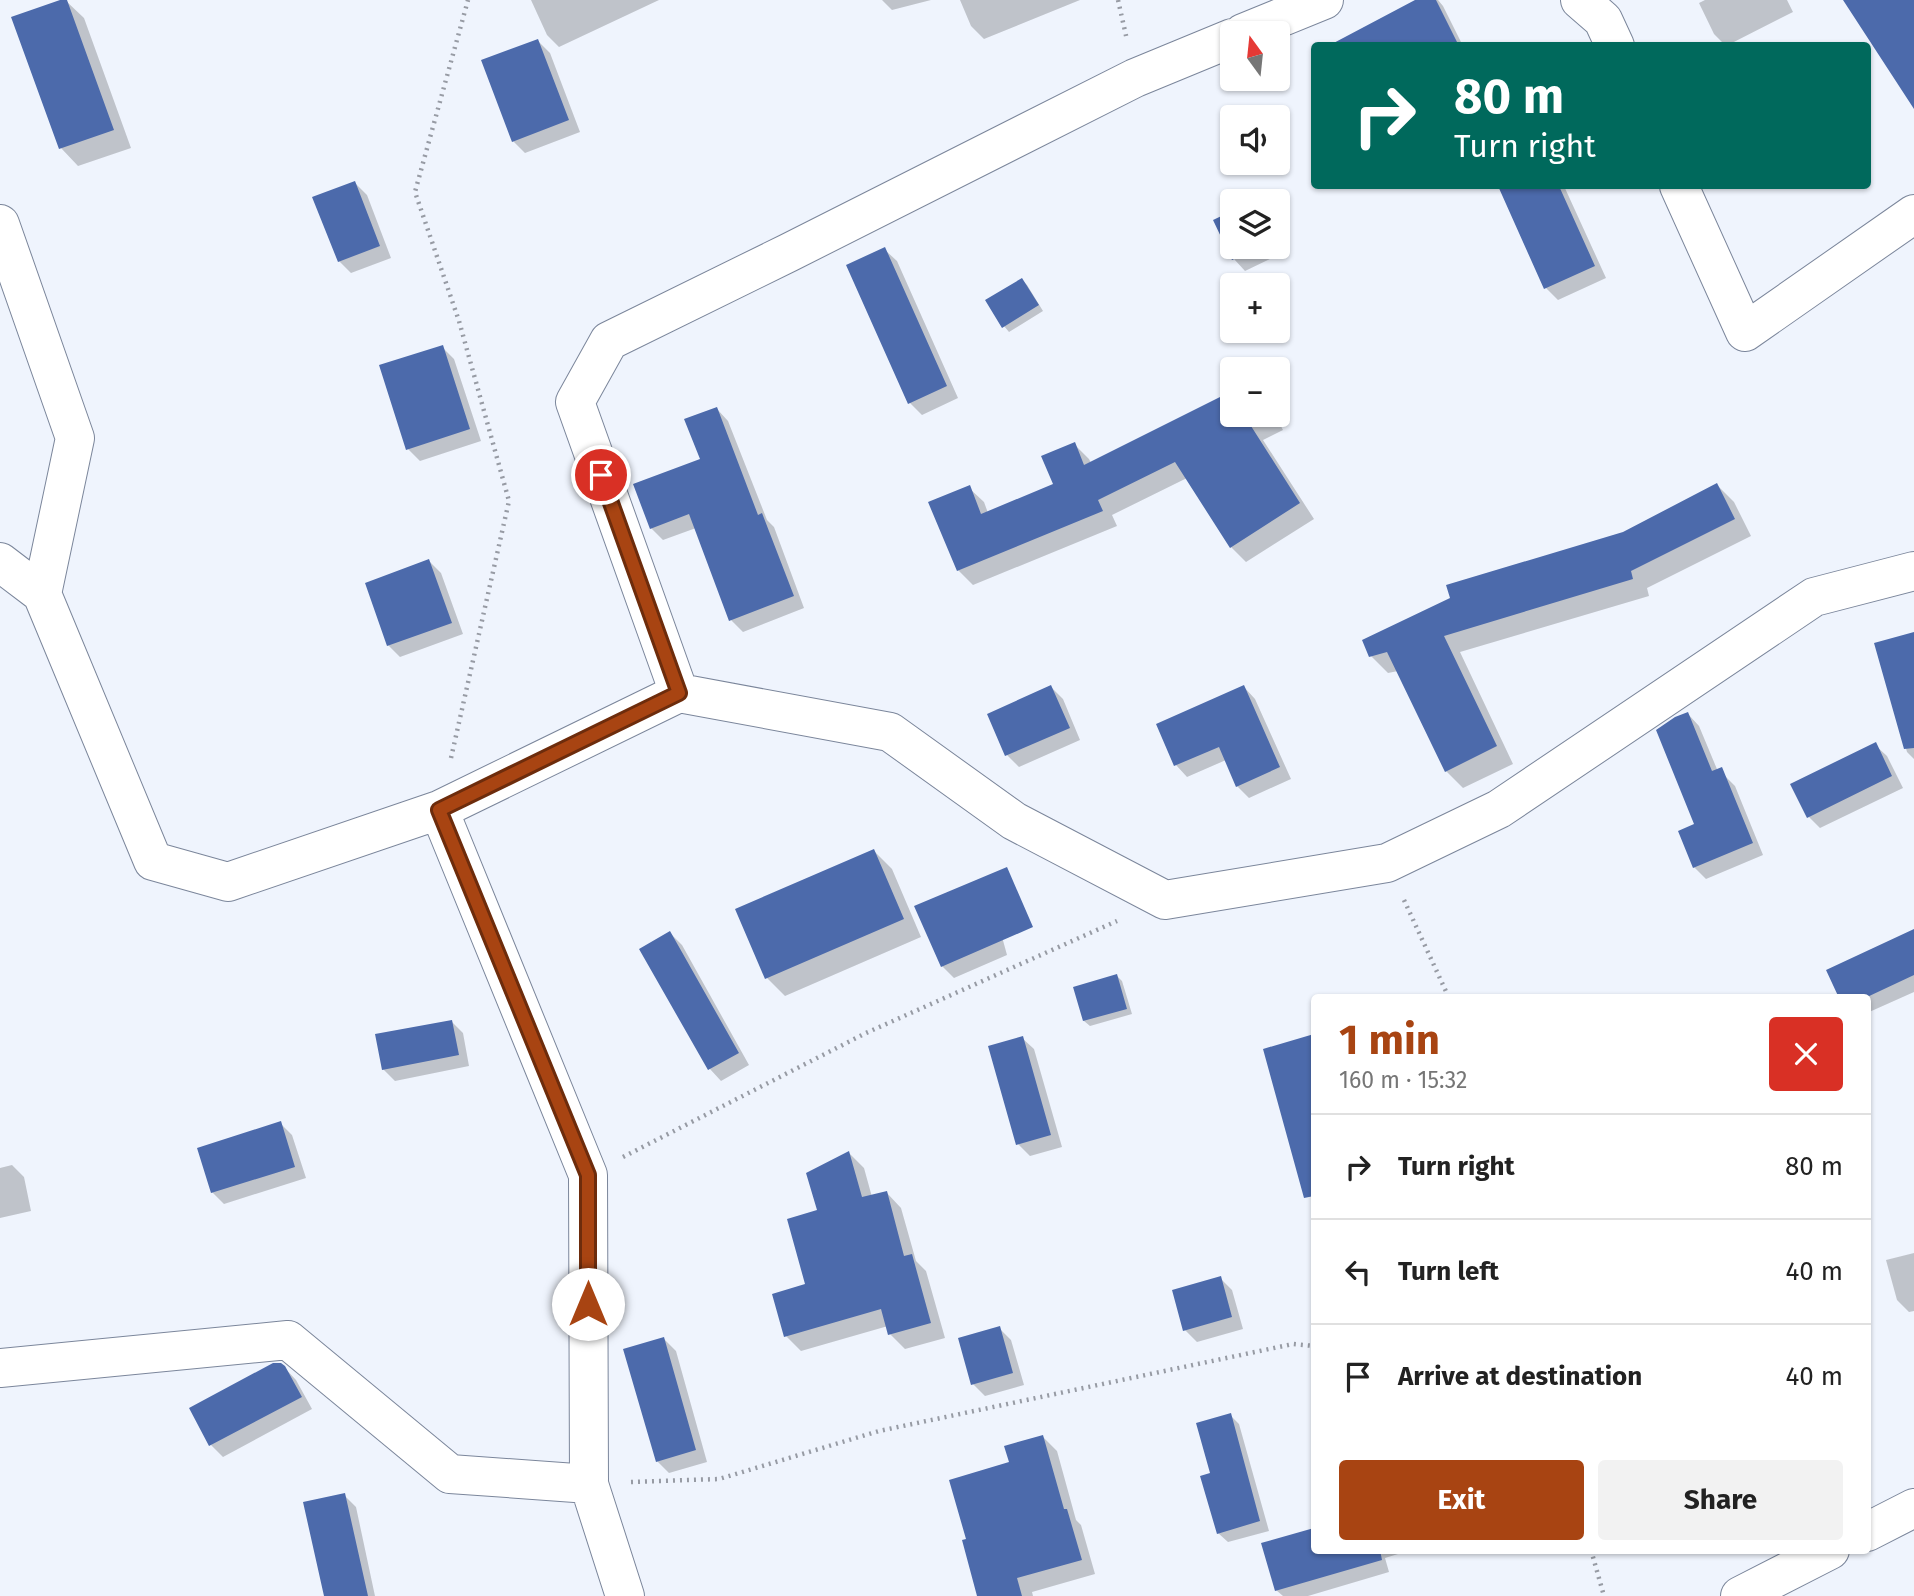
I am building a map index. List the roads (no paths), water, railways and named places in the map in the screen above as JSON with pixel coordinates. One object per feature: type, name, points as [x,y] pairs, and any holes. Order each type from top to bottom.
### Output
[{"type":"street","points":[[1272,21],[1324,0]]},
{"type":"street","points":[[1580,0],[1603,20],[1613,42]]},
{"type":"street","points":[[679,693],[575,402],[609,341],[1135,78],[1220,43]]},
{"type":"street","points":[[1680,189],[1745,332],[1914,214]]},
{"type":"street","points":[[0,224],[75,438],[42,594]]},
{"type":"street","points":[[0,562],[42,594],[153,860],[228,881],[439,810],[679,693],[890,733],[1014,821],[1165,900],[1387,863],[1499,809],[1814,597],[1914,571]]},
{"type":"street","points":[[439,810],[588,1175],[589,1484],[625,1596]]},
{"type":"street","points":[[0,1368],[288,1340],[450,1474],[589,1484]]},
{"type":"street","points":[[1871,1530],[1914,1508]]},
{"type":"street","points":[[1740,1596],[1822,1554]]}]
